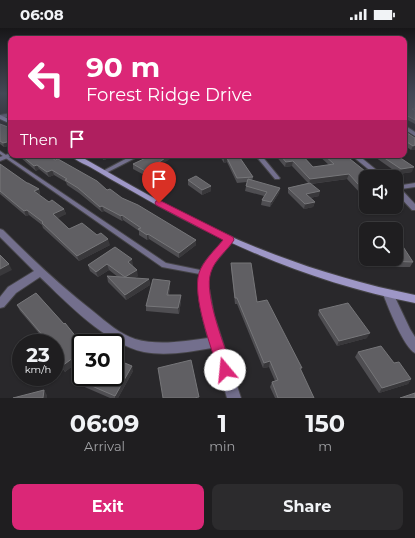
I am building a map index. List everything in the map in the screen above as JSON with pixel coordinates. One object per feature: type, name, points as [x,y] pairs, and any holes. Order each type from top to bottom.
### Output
[{"type":"main road","points":[[78,158],[229,240],[276,260],[313,273],[388,294],[415,299]]},
{"type":"street","points":[[104,172],[132,158]]},
{"type":"street","points":[[260,158],[277,178]]},
{"type":"street","points":[[358,158],[373,170]]},
{"type":"street","points":[[403,187],[415,184]]},
{"type":"street","points":[[403,196],[415,208]]},
{"type":"street","points":[[0,232],[40,272],[104,326],[135,344],[157,348],[178,348],[217,342]]},
{"type":"street","points":[[229,240],[211,261],[205,273],[204,293],[234,398]]},
{"type":"street","points":[[0,304],[12,290],[40,272]]},
{"type":"street","points":[[388,294],[406,333],[415,347]]},
{"type":"lane","points":[[13,158],[164,265],[205,273]]},
{"type":"building","points":[[407,110],[415,111],[415,120],[407,116]]},
{"type":"building","points":[[0,124],[8,127],[8,142],[3,143],[0,141]]},
{"type":"building","points":[[407,133],[415,138],[415,145],[413,146],[407,142]]},
{"type":"building","points":[[25,158],[58,159],[97,181],[107,190],[110,189],[122,198],[138,205],[196,240],[179,253],[138,229],[141,228],[122,215],[121,216],[102,206],[100,207],[78,188],[65,180],[67,179],[52,170],[47,172],[37,165],[34,166]]},
{"type":"building","points":[[146,158],[165,158],[151,166],[156,168],[147,172],[133,164]]},
{"type":"building","points":[[227,158],[240,158],[253,177],[237,178]]},
{"type":"building","points":[[283,158],[305,158],[313,167],[334,164],[327,158],[349,158],[364,170],[359,170],[359,185],[349,174],[310,179],[293,161],[286,162]]},
{"type":"building","points":[[384,158],[400,158],[414,167],[401,169]]},
{"type":"building","points":[[0,164],[27,183],[39,189],[34,191],[49,202],[52,200],[64,209],[53,214],[69,229],[82,223],[97,235],[101,233],[108,239],[77,256],[42,223],[43,222],[27,210],[24,211],[0,191]]},
{"type":"building","points":[[196,176],[211,186],[202,190],[188,180]]},
{"type":"building","points":[[248,179],[280,188],[271,202],[262,200],[267,192],[246,186]]},
{"type":"building","points":[[310,183],[320,191],[306,194],[315,202],[305,204],[288,188]]},
{"type":"building","points":[[115,247],[132,259],[128,262],[137,270],[125,277],[107,264],[96,272],[88,265]]},
{"type":"building","points":[[403,247],[413,262],[403,262]]},
{"type":"building","points":[[0,255],[9,264],[0,269]]},
{"type":"building","points":[[231,263],[251,263],[257,302],[267,300],[302,368],[300,368],[314,398],[278,398],[272,382],[278,380],[270,361],[264,363],[237,298],[235,298]]},
{"type":"building","points":[[107,276],[149,279],[125,295]]},
{"type":"building","points":[[153,279],[170,281],[167,295],[181,295],[178,308],[146,306]]},
{"type":"building","points":[[36,293],[74,334],[72,334],[72,359],[64,365],[64,334],[41,334],[17,305]]},
{"type":"building","points":[[348,303],[370,333],[339,341],[319,310]]},
{"type":"building","points":[[381,346],[394,363],[399,362],[411,379],[382,388],[358,352]]},
{"type":"building","points":[[191,360],[199,397],[163,398],[158,368]]},
{"type":"building","points":[[124,363],[132,366],[124,380]]},
{"type":"building","points":[[92,386],[121,386],[115,396]]},
{"type":"building","points":[[44,390],[43,398],[13,398]]},
{"type":"building","points":[[415,393],[415,398],[400,398]]},
{"type":"route","points":[[159,203],[229,240],[211,261],[205,273],[204,293],[210,320],[225,370]]}]
